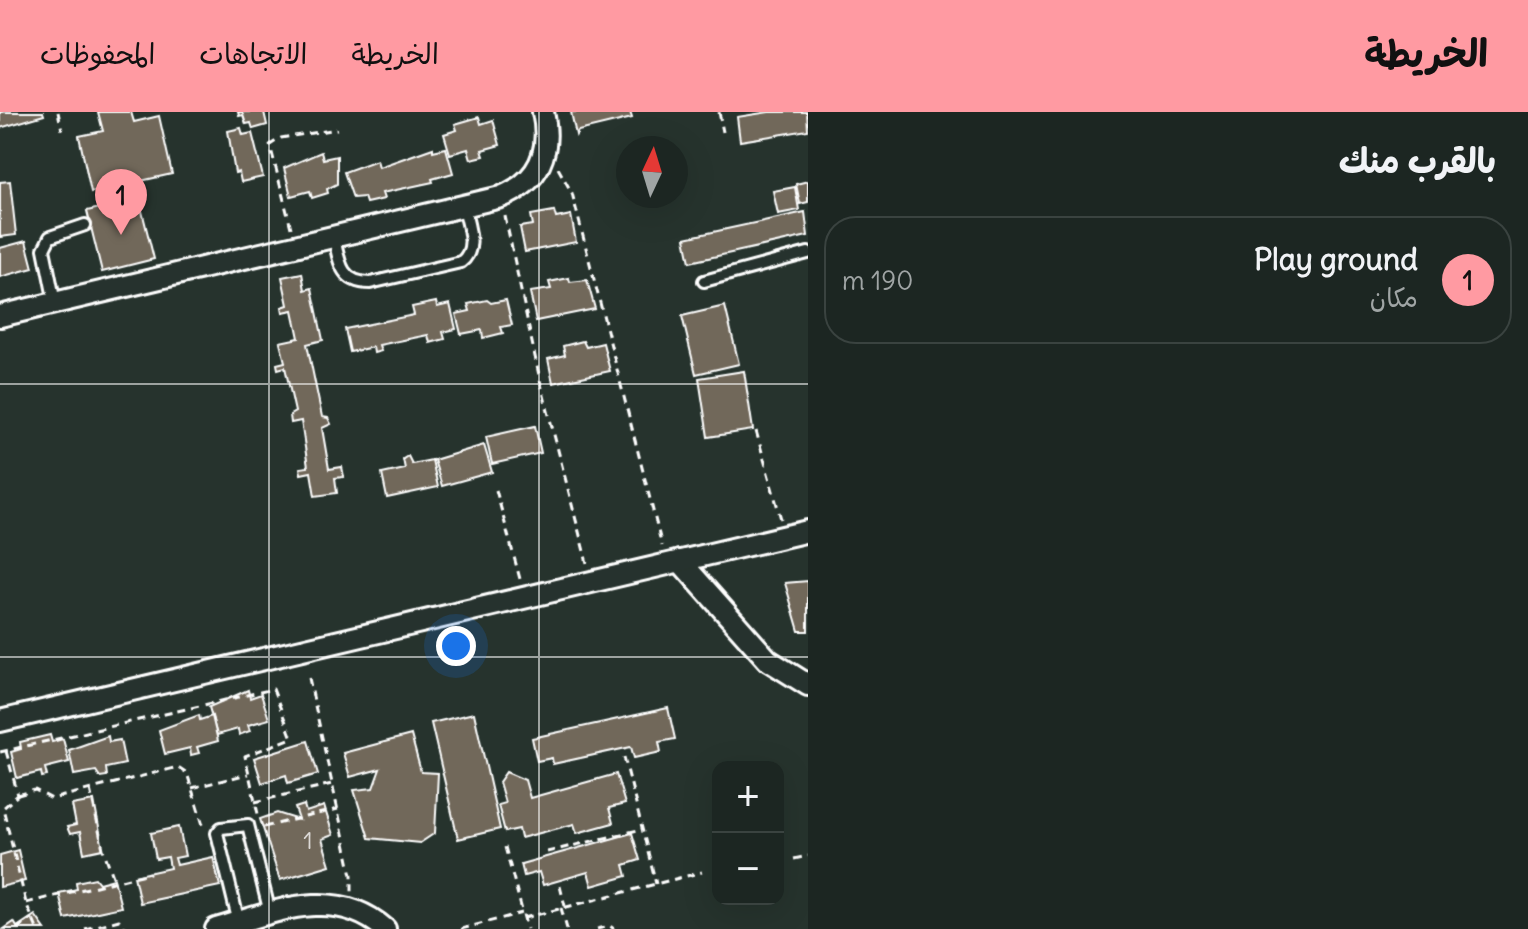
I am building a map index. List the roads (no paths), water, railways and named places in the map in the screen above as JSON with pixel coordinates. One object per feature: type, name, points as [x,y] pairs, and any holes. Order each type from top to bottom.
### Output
[{"type":"street","points":[[0,316],[501,197],[521,189],[537,173],[545,153],[543,112]]},
{"type":"street","points":[[0,721],[808,531]]},
{"type":"street","points":[[673,563],[768,660],[808,685]]},
{"type":"street","points":[[216,929],[310,904],[349,908],[385,929]]},
{"type":"lane","points":[[334,237],[346,277],[357,283],[370,283],[461,262],[471,249],[464,207]]},
{"type":"lane","points":[[55,303],[44,249],[50,237],[85,225]]},
{"type":"lane","points":[[704,281],[808,253]]},
{"type":"lane","points":[[239,923],[218,836],[221,828],[248,825],[270,913]]},
{"type":"place","name":"Play ground","points":[[121,235]]}]
